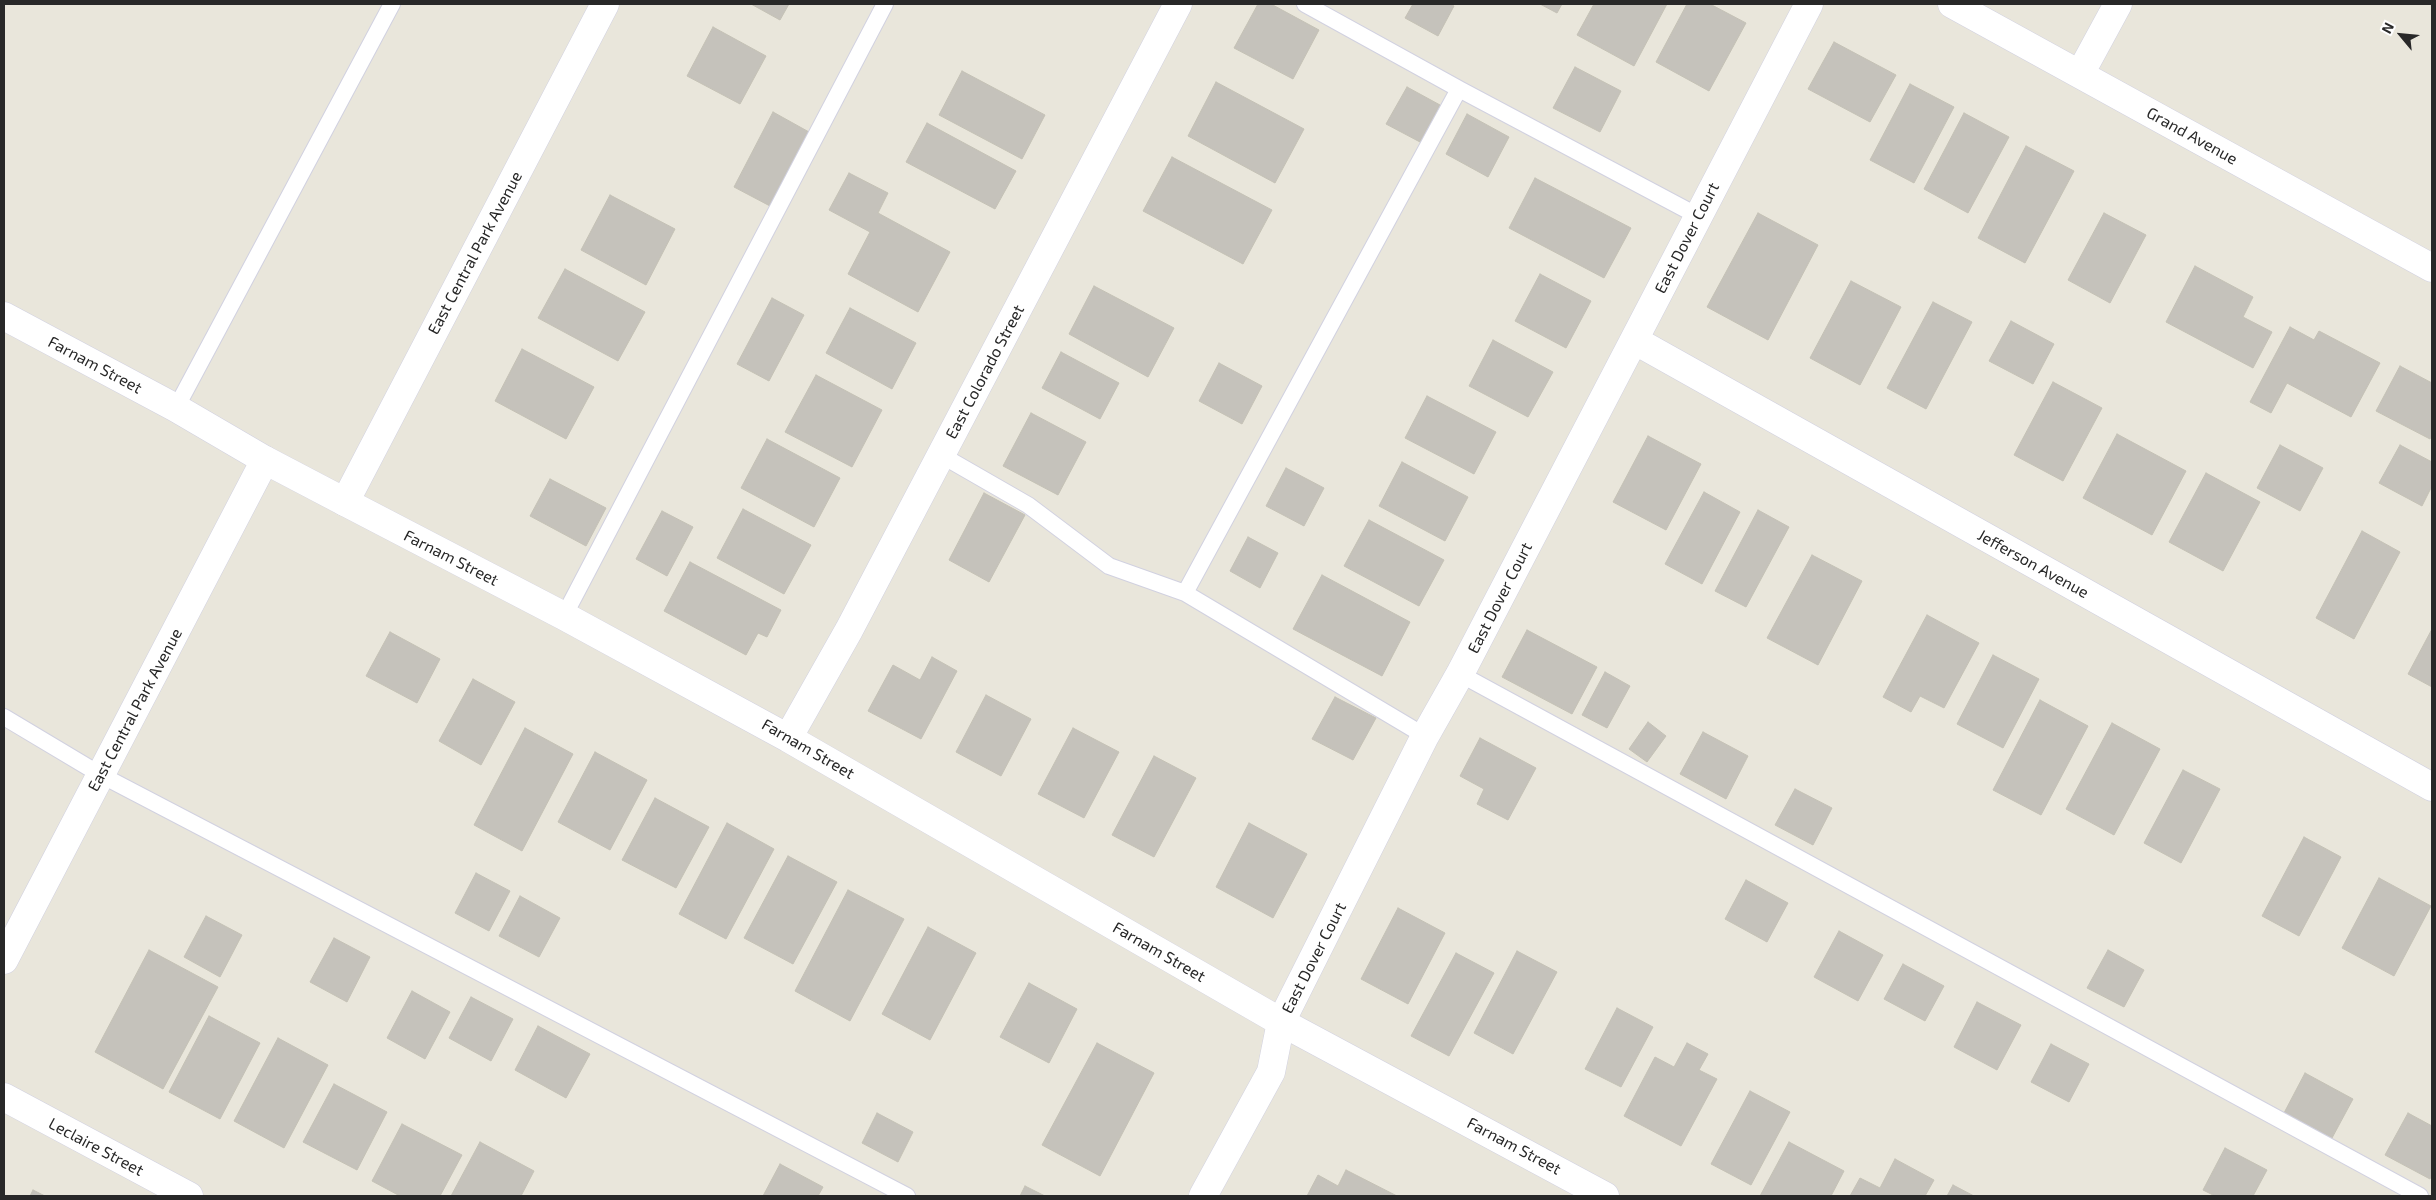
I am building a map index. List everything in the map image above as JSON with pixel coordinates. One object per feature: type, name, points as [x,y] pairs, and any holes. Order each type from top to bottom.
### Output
[{"type":"street","name":"East Central Park Avenue","points":[[345,502],[605,4]]},
{"type":"street","name":"East Colorado Street","points":[[788,738],[849,630],[1178,4]]},
{"type":"street","name":"East Dover Court","points":[[1203,1196],[1271,1072],[1282,1022],[1425,736],[1460,674],[1809,4]]},
{"type":"street","name":"Grand Avenue","points":[[1952,4],[2432,268]]},
{"type":"street","points":[[2080,74],[2118,4]]},
{"type":"street","name":"Farnam Street","points":[[4,316],[176,408],[265,460],[564,616],[788,738],[1282,1022],[1604,1196]]},
{"type":"street","name":"Jefferson Avenue","points":[[1634,340],[2432,787]]},
{"type":"street","name":"East Central Park Avenue","points":[[4,960],[265,460]]},
{"type":"street","name":"Leclaire Street","points":[[4,1097],[189,1196]]},
{"type":"lane","points":[[176,408],[392,4]]},
{"type":"lane","points":[[564,616],[885,4]]},
{"type":"lane","points":[[1305,4],[1459,89],[1698,216]]},
{"type":"lane","points":[[1185,593],[1459,89]]},
{"type":"lane","points":[[941,456],[1028,505],[1109,566],[1185,593],[1425,736]]},
{"type":"lane","points":[[1460,674],[2420,1196]]},
{"type":"lane","points":[[4,717],[101,775],[907,1196]]},
{"type":"building","points":[[751,4],[789,4],[780,20]]},
{"type":"building","points":[[1258,4],[1271,4],[1319,30],[1293,79],[1234,48]]},
{"type":"building","points":[[1413,4],[1450,4],[1454,6],[1438,36],[1405,18]]},
{"type":"building","points":[[1540,4],[1562,4],[1557,13]]},
{"type":"building","points":[[1594,4],[1667,4],[1634,66],[1577,35]]},
{"type":"building","points":[[1687,4],[1710,4],[1746,23],[1709,91],[1656,62]]},
{"type":"building","points":[[713,27],[766,56],[740,104],[687,76]]},
{"type":"building","points":[[1834,42],[1896,75],[1870,122],[1808,89]]},
{"type":"building","points":[[1575,67],[1621,91],[1600,132],[1553,108]]},
{"type":"building","points":[[962,71],[1045,115],[1022,159],[939,115]]},
{"type":"building","points":[[1216,82],[1304,129],[1275,183],[1188,136]]},
{"type":"building","points":[[1910,84],[1954,107],[1914,183],[1870,160]]},
{"type":"building","points":[[1407,87],[1440,105],[1420,142],[1386,124]]},
{"type":"building","points":[[773,112],[809,132],[770,206],[734,187]]},
{"type":"building","points":[[1964,113],[2009,137],[1968,213],[1924,189]]},
{"type":"building","points":[[1467,114],[1509,137],[1488,177],[1446,154]]},
{"type":"building","points":[[927,123],[1016,171],[995,209],[906,162]]},
{"type":"building","points":[[2026,146],[2074,171],[2025,263],[1978,238]]},
{"type":"building","points":[[1172,157],[1272,210],[1243,264],[1143,211]]},
{"type":"building","points":[[849,173],[888,193],[878,213],[950,252],[918,312],[848,274],[870,232],[829,210]]},
{"type":"building","points":[[1535,178],[1631,228],[1604,278],[1509,228]]},
{"type":"building","points":[[610,195],[675,229],[646,285],[581,250]]},
{"type":"building","points":[[1758,213],[1818,245],[1768,340],[1707,307]]},
{"type":"building","points":[[2104,213],[2146,235],[2110,303],[2068,280]]},
{"type":"building","points":[[2195,266],[2253,297],[2243,317],[2272,332],[2253,368],[2166,322]]},
{"type":"building","points":[[565,269],[645,312],[618,361],[538,318]]},
{"type":"building","points":[[1540,274],[1591,301],[1566,348],[1515,321]]},
{"type":"building","points":[[1851,281],[1901,307],[1860,385],[1810,358]]},
{"type":"building","points":[[1094,286],[1174,328],[1148,377],[1069,334]]},
{"type":"building","points":[[772,298],[804,315],[769,381],[737,364]]},
{"type":"building","points":[[1933,302],[1972,322],[1926,409],[1887,388]]},
{"type":"building","points":[[850,308],[916,343],[892,389],[826,353]]},
{"type":"building","points":[[2011,321],[2054,344],[2033,384],[1989,361]]},
{"type":"building","points":[[2290,327],[2314,340],[2319,331],[2380,363],[2351,417],[2287,383],[2271,413],[2250,402]]},
{"type":"building","points":[[1493,340],[1553,372],[1528,417],[1469,386]]},
{"type":"building","points":[[522,349],[594,387],[566,439],[495,401]]},
{"type":"building","points":[[1061,352],[1119,383],[1100,419],[1042,388]]},
{"type":"building","points":[[1219,363],[1262,386],[1242,424],[1199,401]]},
{"type":"building","points":[[2400,366],[2432,383],[2432,435],[2430,439],[2376,411]]},
{"type":"building","points":[[816,375],[882,410],[852,467],[785,432]]},
{"type":"building","points":[[2053,382],[2102,408],[2063,481],[2014,455]]},
{"type":"building","points":[[1427,396],[1496,432],[1474,474],[1405,438]]},
{"type":"building","points":[[1031,413],[1086,442],[1058,495],[1003,466]]},
{"type":"building","points":[[2117,434],[2186,471],[2152,535],[2083,498]]},
{"type":"building","points":[[1648,436],[1701,464],[1666,530],[1613,502]]},
{"type":"building","points":[[767,439],[840,478],[814,527],[741,488]]},
{"type":"building","points":[[2280,445],[2323,468],[2300,511],[2257,488]]},
{"type":"building","points":[[2400,445],[2432,462],[2432,486],[2422,506],[2379,483]]},
{"type":"building","points":[[1402,462],[1468,497],[1445,541],[1379,506]]},
{"type":"building","points":[[1286,468],[1324,488],[1304,526],[1266,506]]},
{"type":"building","points":[[2206,473],[2260,502],[2223,571],[2169,542]]},
{"type":"building","points":[[550,479],[606,508],[586,546],[530,516]]},
{"type":"building","points":[[1704,492],[1740,512],[1702,584],[1665,564]]},
{"type":"building","points":[[984,493],[1025,515],[989,582],[949,560]]},
{"type":"building","points":[[743,509],[811,545],[784,594],[717,558]]},
{"type":"building","points":[[1758,510],[1789,527],[1746,607],[1715,591]]},
{"type":"building","points":[[662,511],[693,527],[667,576],[636,559]]},
{"type":"building","points":[[1369,520],[1444,560],[1419,606],[1344,566]]},
{"type":"building","points":[[2362,531],[2400,552],[2354,639],[2316,618]]},
{"type":"building","points":[[1248,537],[1278,553],[1260,588],[1230,571]]},
{"type":"building","points":[[1812,555],[1862,581],[1818,665],[1767,638]]},
{"type":"building","points":[[690,562],[781,610],[767,637],[758,633],[746,655],[664,611]]},
{"type":"building","points":[[1322,575],[1410,622],[1382,676],[1293,629]]},
{"type":"building","points":[[1927,615],[1979,643],[1944,708],[1920,696],[1911,712],[1883,697]]},
{"type":"building","points":[[2432,629],[2432,687],[2408,674]]},
{"type":"building","points":[[1527,630],[1597,667],[1572,714],[1502,677]]},
{"type":"building","points":[[390,632],[440,659],[417,703],[366,676]]},
{"type":"building","points":[[1993,655],[2039,679],[2003,748],[1957,724]]},
{"type":"building","points":[[932,657],[957,671],[921,739],[868,711],[893,665],[920,680]]},
{"type":"building","points":[[1605,672],[1630,686],[1607,728],[1582,715]]},
{"type":"building","points":[[473,679],[515,702],[481,765],[439,741]]},
{"type":"building","points":[[986,695],[1031,719],[1001,776],[956,752]]},
{"type":"building","points":[[1335,697],[1376,718],[1353,760],[1312,739]]},
{"type":"building","points":[[2040,700],[2088,726],[2041,815],[1993,790]]},
{"type":"building","points":[[1648,722],[1666,736],[1647,762],[1629,749]]},
{"type":"building","points":[[2112,723],[2160,749],[2114,835],[2066,809]]},
{"type":"building","points":[[525,728],[573,754],[522,851],[474,825]]},
{"type":"building","points":[[1073,728],[1119,752],[1084,818],[1038,794]]},
{"type":"building","points":[[1703,732],[1748,756],[1726,799],[1680,774]]},
{"type":"building","points":[[1480,738],[1536,768],[1508,820],[1477,804],[1484,789],[1460,776]]},
{"type":"building","points":[[595,752],[647,780],[610,850],[558,822]]},
{"type":"building","points":[[1154,756],[1196,778],[1154,857],[1112,835]]},
{"type":"building","points":[[2183,770],[2220,789],[2181,863],[2144,843]]},
{"type":"building","points":[[1795,789],[1832,808],[1813,845],[1775,825]]},
{"type":"building","points":[[655,798],[709,827],[676,888],[622,860]]},
{"type":"building","points":[[727,823],[774,849],[726,939],[679,914]]},
{"type":"building","points":[[1249,823],[1307,854],[1273,918],[1216,887]]},
{"type":"building","points":[[2304,837],[2341,857],[2299,936],[2262,916]]},
{"type":"building","points":[[788,856],[837,882],[793,964],[744,938]]},
{"type":"building","points":[[476,873],[510,891],[489,931],[455,913]]},
{"type":"building","points":[[2379,878],[2431,906],[2394,976],[2342,948]]},
{"type":"building","points":[[1746,880],[1788,903],[1767,942],[1725,919]]},
{"type":"building","points":[[848,890],[904,919],[850,1021],[795,991]]},
{"type":"building","points":[[520,896],[560,918],[539,957],[499,936]]},
{"type":"building","points":[[1398,908],[1445,933],[1408,1004],[1361,979]]},
{"type":"building","points":[[206,916],[242,935],[220,977],[184,957]]},
{"type":"building","points":[[928,927],[976,953],[930,1040],[882,1014]]},
{"type":"building","points":[[1839,931],[1883,955],[1858,1001],[1814,977]]},
{"type":"building","points":[[334,938],[370,957],[347,1002],[310,982]]},
{"type":"building","points":[[149,950],[218,987],[163,1089],[95,1052]]},
{"type":"building","points":[[2108,950],[2144,970],[2124,1007],[2087,988]]},
{"type":"building","points":[[1517,951],[1557,972],[1513,1054],[1474,1033]]},
{"type":"building","points":[[1456,953],[1494,973],[1449,1056],[1411,1036]]},
{"type":"building","points":[[1903,964],[1944,986],[1925,1021],[1884,999]]},
{"type":"building","points":[[1029,983],[1077,1009],[1049,1063],[1000,1037]]},
{"type":"building","points":[[412,991],[450,1012],[425,1059],[387,1038]]},
{"type":"building","points":[[471,997],[513,1019],[491,1061],[449,1038]]},
{"type":"building","points":[[1977,1002],[2021,1025],[1997,1070],[1954,1047]]},
{"type":"building","points":[[1617,1008],[1653,1027],[1621,1087],[1585,1069]]},
{"type":"building","points":[[209,1016],[260,1043],[220,1119],[169,1092]]},
{"type":"building","points":[[538,1026],[590,1054],[566,1098],[515,1070]]},
{"type":"building","points":[[278,1038],[328,1065],[284,1148],[234,1121]]},
{"type":"building","points":[[1097,1043],[1154,1073],[1100,1176],[1042,1145]]},
{"type":"building","points":[[1687,1043],[1708,1054],[1699,1070],[1717,1079],[1681,1146],[1624,1116],[1655,1057],[1674,1067]]},
{"type":"building","points":[[2051,1044],[2089,1064],[2069,1102],[2031,1082]]},
{"type":"building","points":[[2305,1073],[2353,1099],[2332,1138],[2284,1113]]},
{"type":"building","points":[[334,1084],[387,1112],[357,1170],[303,1142]]},
{"type":"building","points":[[1750,1091],[1790,1112],[1751,1185],[1711,1164]]},
{"type":"building","points":[[877,1113],[913,1132],[898,1162],[862,1143]]},
{"type":"building","points":[[2408,1113],[2432,1126],[2432,1174],[2430,1179],[2385,1155]]},
{"type":"building","points":[[402,1124],[462,1155],[440,1196],[400,1196],[372,1181]]},
{"type":"building","points":[[480,1142],[534,1171],[521,1196],[451,1196]]},
{"type":"building","points":[[1789,1142],[1844,1171],[1831,1196],[1760,1196]]},
{"type":"building","points":[[2225,1148],[2267,1170],[2253,1196],[2215,1196],[2203,1190]]},
{"type":"building","points":[[1895,1159],[1934,1180],[1925,1196],[1850,1196],[1860,1178],[1880,1188]]},
{"type":"building","points":[[780,1164],[823,1187],[818,1196],[763,1196]]},
{"type":"building","points":[[1346,1170],[1397,1196],[1307,1196],[1318,1175],[1338,1186]]},
{"type":"building","points":[[1953,1185],[1974,1196],[1947,1196]]},
{"type":"building","points":[[1025,1186],[1045,1196],[1020,1196]]},
{"type":"building","points":[[33,1190],[45,1196],[30,1196]]}]
